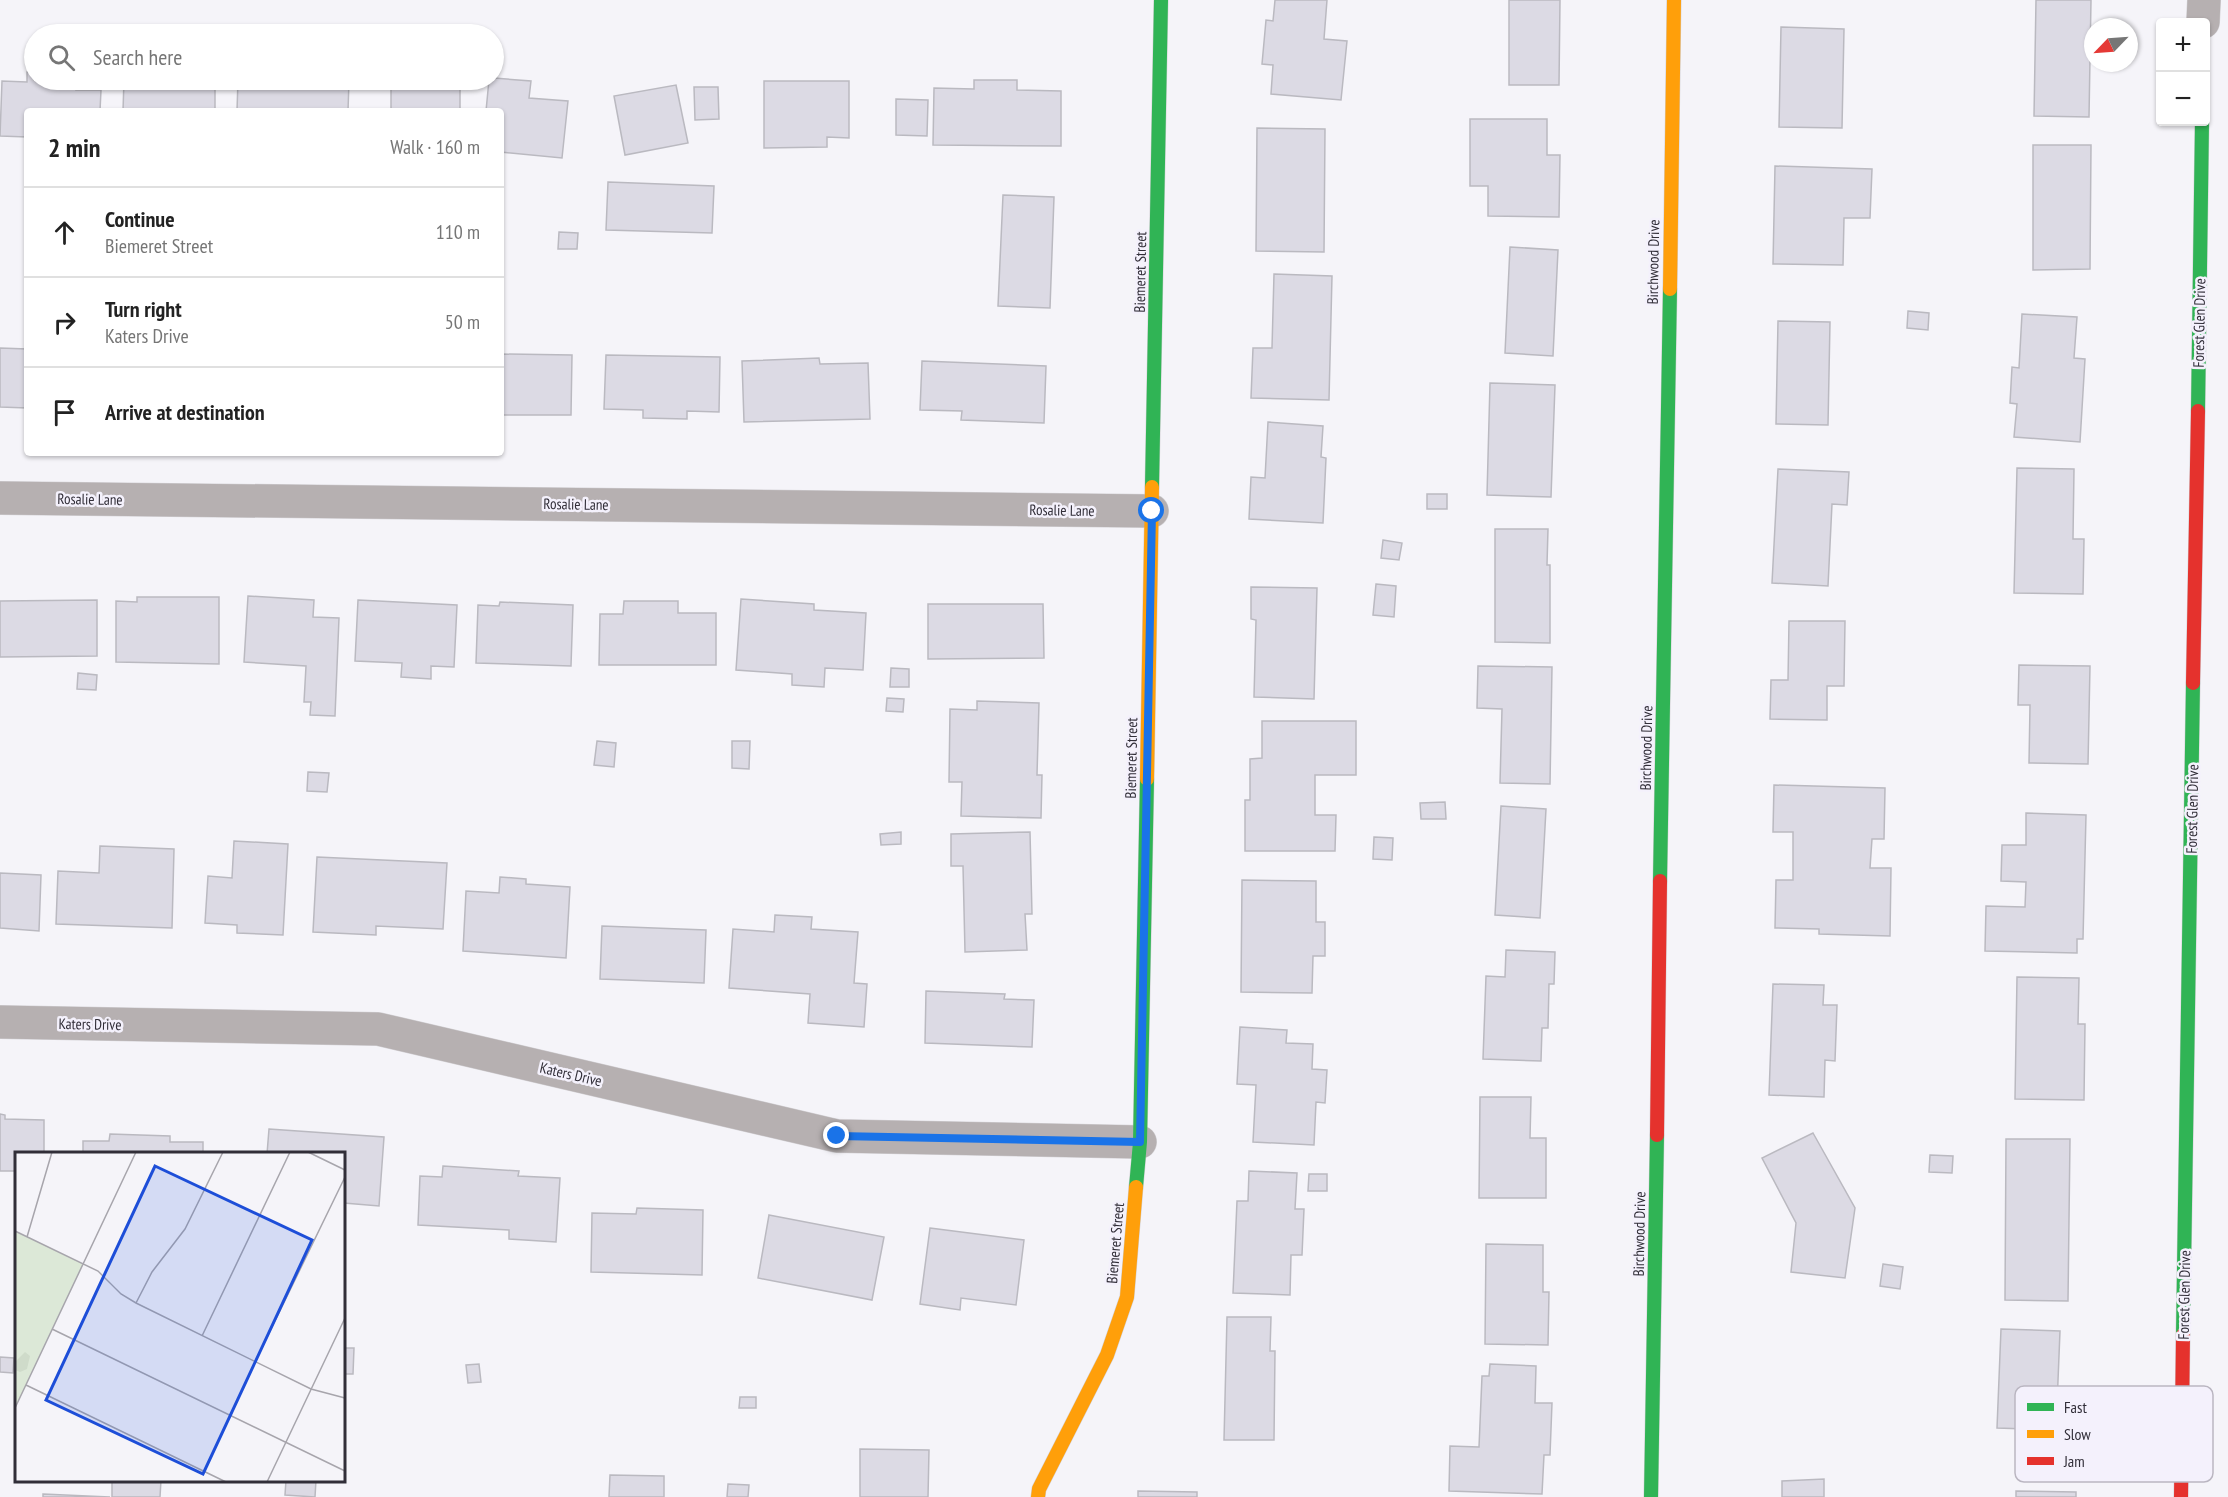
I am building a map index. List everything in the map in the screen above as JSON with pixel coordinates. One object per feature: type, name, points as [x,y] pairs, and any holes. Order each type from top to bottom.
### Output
[{"type":"street","name":"Biemeret Street","points":[[1038,1497],[1039,1489],[1107,1355],[1127,1298],[1140,1142],[1161,0]]},
{"type":"street","name":"Birchwood Drive","points":[[1651,1497],[1674,0]]},
{"type":"street","points":[[2203,18],[2204,0]]},
{"type":"street","name":"Forest Glen Drive","points":[[2183,1386],[2202,126]]},
{"type":"street","name":"Rosalie Lane","points":[[0,498],[1152,511]]},
{"type":"street","name":"Katers Drive","points":[[0,1022],[378,1029],[837,1136],[1140,1142]]},
{"type":"street","name":"Forest Glen Drive","points":[[2181,1482],[2181,1497]]},
{"type":"building","points":[[1275,0],[1327,0],[1324,39],[1347,41],[1341,100],[1271,94],[1273,65],[1262,64],[1266,20],[1273,21]]},
{"type":"building","points":[[1509,0],[1560,0],[1559,85],[1509,85]]},
{"type":"building","points":[[2036,0],[2091,0],[2091,18],[2084,18],[2084,72],[2090,72],[2089,117],[2034,116]]},
{"type":"building","points":[[1781,27],[1844,29],[1842,128],[1779,127]]},
{"type":"building","points":[[504,79],[531,81],[529,98],[568,101],[562,158],[504,152],[504,108],[486,108],[488,90],[504,90]]},
{"type":"building","points":[[974,80],[1017,80],[1017,90],[1061,91],[1061,146],[933,145],[934,88],[974,89]]},
{"type":"building","points":[[2,81],[24,82],[24,90],[101,90],[100,108],[24,108],[24,137],[0,136]]},
{"type":"building","points":[[764,81],[849,81],[849,138],[827,137],[827,147],[764,148]]},
{"type":"building","points":[[676,85],[688,143],[625,155],[614,96]]},
{"type":"building","points":[[694,87],[718,87],[719,119],[695,120]]},
{"type":"building","points":[[124,90],[215,90],[215,108],[123,108]]},
{"type":"building","points":[[238,90],[349,90],[348,108],[237,108]]},
{"type":"building","points":[[391,90],[460,90],[460,108],[391,108]]},
{"type":"building","points":[[896,99],[928,100],[927,136],[896,135]]},
{"type":"building","points":[[1470,119],[1547,119],[1547,155],[1560,155],[1559,217],[1488,216],[1488,186],[1470,186]]},
{"type":"building","points":[[1257,128],[1325,129],[1324,252],[1256,251]]},
{"type":"building","points":[[2033,145],[2091,145],[2090,269],[2033,270]]},
{"type":"building","points":[[1775,166],[1872,169],[1870,218],[1844,218],[1843,265],[1773,264]]},
{"type":"building","points":[[608,182],[714,186],[712,233],[606,230]]},
{"type":"building","points":[[1003,195],[1054,197],[1050,308],[998,306]]},
{"type":"building","points":[[559,232],[578,233],[577,249],[558,249]]},
{"type":"building","points":[[1510,247],[1558,250],[1553,356],[1505,353]]},
{"type":"building","points":[[1274,274],[1332,276],[1329,400],[1251,398],[1253,348],[1272,348]]},
{"type":"building","points":[[1908,311],[1929,313],[1928,330],[1907,328]]},
{"type":"building","points":[[2022,314],[2077,317],[2074,358],[2085,359],[2080,442],[2014,437],[2017,404],[2010,403],[2012,367],[2019,368]]},
{"type":"building","points":[[1778,321],[1830,322],[1828,425],[1776,424]]},
{"type":"building","points":[[0,348],[24,349],[24,408],[0,407]]},
{"type":"building","points":[[504,354],[572,355],[571,415],[504,415]]},
{"type":"building","points":[[606,355],[720,357],[719,412],[687,411],[687,419],[643,418],[643,410],[604,409]]},
{"type":"building","points":[[819,358],[820,364],[868,363],[870,419],[744,422],[742,361]]},
{"type":"building","points":[[922,361],[1046,366],[1044,423],[961,420],[962,411],[920,410]]},
{"type":"building","points":[[1490,383],[1555,385],[1551,497],[1487,495]]},
{"type":"building","points":[[1268,422],[1323,426],[1321,457],[1326,458],[1323,523],[1249,519],[1251,477],[1265,478]]},
{"type":"building","points":[[2017,468],[2074,469],[2073,539],[2084,539],[2083,594],[2014,593]]},
{"type":"building","points":[[1778,469],[1849,472],[1847,505],[1832,504],[1828,586],[1772,583]]},
{"type":"building","points":[[1427,494],[1447,494],[1447,509],[1427,509]]},
{"type":"building","points":[[1495,529],[1548,529],[1550,643],[1495,642]]},
{"type":"building","points":[[1383,540],[1402,543],[1399,560],[1381,558]]},
{"type":"building","points":[[1376,584],[1396,586],[1394,617],[1373,615]]},
{"type":"building","points":[[1251,587],[1317,588],[1314,699],[1254,697],[1256,620],[1251,619]]},
{"type":"building","points":[[248,596],[314,600],[313,617],[339,618],[335,716],[310,715],[311,702],[304,702],[306,666],[244,662]]},
{"type":"building","points":[[137,597],[219,597],[219,664],[116,662],[116,601],[137,602]]},
{"type":"building","points":[[741,599],[814,604],[814,610],[866,613],[863,670],[825,668],[824,687],[792,685],[792,674],[736,670]]},
{"type":"building","points":[[97,600],[97,656],[0,657],[0,601]]},
{"type":"building","points":[[358,600],[457,605],[454,667],[431,666],[431,679],[401,677],[402,663],[355,661]]},
{"type":"building","points":[[624,601],[678,601],[678,613],[716,613],[716,665],[599,665],[600,614],[623,614]]},
{"type":"building","points":[[500,602],[573,605],[571,666],[476,663],[478,605],[499,606]]},
{"type":"building","points":[[928,604],[1043,604],[1044,658],[928,659]]},
{"type":"building","points":[[1789,621],[1845,621],[1844,686],[1827,686],[1827,720],[1770,719],[1771,680],[1788,680]]},
{"type":"building","points":[[2019,665],[2090,666],[2088,764],[2029,763],[2030,705],[2018,705]]},
{"type":"building","points":[[1478,666],[1552,667],[1550,784],[1500,783],[1502,709],[1477,708]]},
{"type":"building","points":[[891,668],[909,669],[909,687],[890,687]]},
{"type":"building","points":[[78,673],[97,675],[96,690],[77,689]]},
{"type":"building","points":[[887,698],[904,699],[903,712],[886,711]]},
{"type":"building","points":[[977,701],[1039,703],[1037,775],[1042,775],[1041,818],[961,816],[962,782],[949,782],[950,709],[977,710]]},
{"type":"building","points":[[1262,721],[1356,721],[1356,775],[1315,775],[1315,815],[1336,815],[1335,851],[1245,851],[1245,800],[1250,800],[1250,759],[1262,758]]},
{"type":"building","points":[[597,741],[616,743],[614,767],[594,765]]},
{"type":"building","points":[[732,741],[750,741],[749,769],[732,768]]},
{"type":"building","points":[[308,772],[329,773],[327,792],[307,791]]},
{"type":"building","points":[[1774,785],[1885,788],[1884,839],[1872,839],[1870,868],[1891,868],[1890,936],[1819,934],[1819,929],[1775,928],[1776,880],[1793,880],[1793,832],[1773,832]]},
{"type":"building","points":[[1445,802],[1446,819],[1421,819],[1420,803]]},
{"type":"building","points":[[1501,806],[1546,809],[1540,918],[1495,915]]},
{"type":"building","points":[[2026,813],[2086,815],[2083,939],[2077,939],[2077,953],[1985,951],[1986,906],[2025,907],[2026,882],[2001,881],[2002,845],[2026,845]]},
{"type":"building","points":[[901,832],[901,844],[881,845],[880,834]]},
{"type":"building","points":[[1030,832],[1032,914],[1025,914],[1027,950],[965,952],[963,866],[951,866],[951,834]]},
{"type":"building","points":[[1374,837],[1393,838],[1392,860],[1373,859]]},
{"type":"building","points":[[234,841],[288,844],[283,935],[237,933],[237,925],[205,923],[208,876],[232,878]]},
{"type":"building","points":[[100,846],[174,849],[172,928],[56,924],[58,871],[99,873]]},
{"type":"building","points":[[317,857],[447,863],[443,929],[376,926],[376,935],[313,932]]},
{"type":"building","points":[[0,873],[41,875],[39,931],[0,928]]},
{"type":"building","points":[[500,877],[526,879],[526,884],[570,887],[566,958],[463,951],[466,891],[499,893]]},
{"type":"building","points":[[1242,880],[1316,881],[1316,922],[1325,922],[1325,956],[1313,956],[1312,993],[1241,992]]},
{"type":"building","points":[[775,915],[812,917],[811,929],[858,932],[854,983],[867,984],[864,1027],[808,1023],[810,994],[729,988],[733,929],[774,932]]},
{"type":"building","points":[[602,926],[706,930],[704,983],[600,979]]},
{"type":"building","points":[[1506,950],[1555,952],[1554,984],[1549,984],[1548,1028],[1542,1028],[1541,1061],[1483,1059],[1486,976],[1505,977]]},
{"type":"building","points":[[2017,977],[2079,978],[2078,1024],[2085,1024],[2084,1100],[2015,1099]]},
{"type":"building","points":[[1773,984],[1824,985],[1823,1005],[1837,1005],[1835,1061],[1825,1060],[1824,1097],[1769,1095]]},
{"type":"building","points":[[926,991],[1005,994],[1004,999],[1034,1000],[1032,1047],[925,1043]]},
{"type":"building","points":[[1240,1027],[1287,1030],[1286,1043],[1313,1044],[1312,1069],[1327,1070],[1325,1103],[1316,1102],[1314,1145],[1253,1142],[1256,1085],[1237,1084]]},
{"type":"building","points":[[1480,1097],[1531,1097],[1530,1138],[1546,1138],[1546,1198],[1479,1198]]},
{"type":"building","points":[[0,1114],[5,1115],[5,1119],[44,1120],[44,1152],[15,1152],[15,1171],[0,1171]]},
{"type":"building","points":[[269,1129],[384,1137],[379,1206],[345,1203],[345,1152],[267,1152]]},
{"type":"building","points":[[1813,1133],[1855,1208],[1845,1278],[1791,1272],[1796,1223],[1762,1158]]},
{"type":"building","points":[[110,1134],[170,1136],[170,1142],[203,1142],[203,1152],[83,1152],[83,1141],[109,1141]]},
{"type":"building","points":[[2006,1139],[2070,1139],[2068,1301],[2005,1300]]},
{"type":"building","points":[[1930,1155],[1953,1156],[1952,1173],[1929,1172]]},
{"type":"building","points":[[443,1166],[519,1171],[518,1176],[560,1178],[556,1242],[509,1239],[509,1230],[418,1225],[420,1176],[442,1177]]},
{"type":"building","points":[[1249,1171],[1297,1173],[1295,1209],[1304,1209],[1302,1255],[1291,1255],[1290,1295],[1233,1293],[1237,1201],[1248,1201]]},
{"type":"building","points":[[1309,1174],[1327,1174],[1327,1191],[1308,1191]]},
{"type":"building","points":[[637,1208],[703,1210],[702,1275],[591,1272],[592,1213],[636,1214]]},
{"type":"building","points":[[769,1215],[884,1237],[872,1300],[758,1278]]},
{"type":"building","points":[[930,1228],[1024,1240],[1016,1305],[961,1298],[960,1310],[920,1304]]},
{"type":"building","points":[[1486,1244],[1543,1245],[1543,1292],[1549,1292],[1548,1345],[1485,1344]]},
{"type":"building","points":[[1883,1264],[1903,1267],[1900,1289],[1880,1286]]},
{"type":"building","points":[[1227,1317],[1271,1317],[1270,1351],[1275,1351],[1274,1440],[1224,1440]]},
{"type":"building","points":[[2001,1329],[2060,1331],[2058,1386],[2015,1386],[2015,1429],[1997,1428]]},
{"type":"building","points":[[345,1348],[354,1348],[353,1374],[345,1374]]},
{"type":"building","points":[[0,1357],[14,1358],[13,1373],[0,1372]]},
{"type":"building","points":[[479,1364],[481,1382],[468,1383],[466,1365]]},
{"type":"building","points":[[1490,1364],[1536,1366],[1535,1403],[1552,1403],[1550,1455],[1544,1455],[1542,1494],[1449,1491],[1450,1446],[1479,1447],[1482,1376],[1489,1376]]},
{"type":"building","points":[[740,1397],[756,1397],[756,1408],[739,1408]]},
{"type":"building","points":[[860,1449],[929,1450],[928,1497],[860,1497]]},
{"type":"building","points":[[610,1475],[664,1476],[664,1497],[609,1497]]},
{"type":"building","points":[[1824,1479],[1824,1497],[1782,1497],[1782,1481]]},
{"type":"building","points":[[112,1482],[161,1482],[160,1497],[112,1497]]},
{"type":"building","points":[[286,1482],[316,1482],[315,1497],[285,1495]]},
{"type":"building","points":[[728,1484],[749,1485],[748,1497],[727,1497]]},
{"type":"building","points":[[1138,1491],[1197,1492],[1197,1497],[1138,1497]]},
{"type":"building","points":[[2016,1491],[2076,1492],[2076,1497],[2016,1497]]},
{"type":"building","points":[[43,1494],[110,1497],[43,1497]]},
{"type":"traffic: fast","points":[[1152,487],[1161,0]]},
{"type":"traffic: fast","points":[[2198,411],[2202,126]]},
{"type":"traffic: fast","points":[[1660,881],[1670,289]]},
{"type":"traffic: fast","points":[[2183,1335],[2193,683]]},
{"type":"traffic: fast","points":[[1136,1187],[1140,1142],[1147,779]]},
{"type":"traffic: fast","points":[[1651,1497],[1657,1135]]},
{"type":"traffic: slow","points":[[1670,289],[1674,0]]},
{"type":"traffic: slow","points":[[1147,779],[1152,487]]},
{"type":"traffic: slow","points":[[1038,1497],[1039,1489],[1107,1355],[1127,1297],[1136,1187]]},
{"type":"traffic: jam","points":[[2193,683],[2198,411]]},
{"type":"traffic: jam","points":[[1657,1135],[1660,881]]},
{"type":"traffic: jam","points":[[2182,1386],[2183,1335]]},
{"type":"traffic: jam","points":[[2181,1482],[2181,1497]]},
{"type":"route","points":[[837,1136],[1140,1142],[1152,511]]}]
